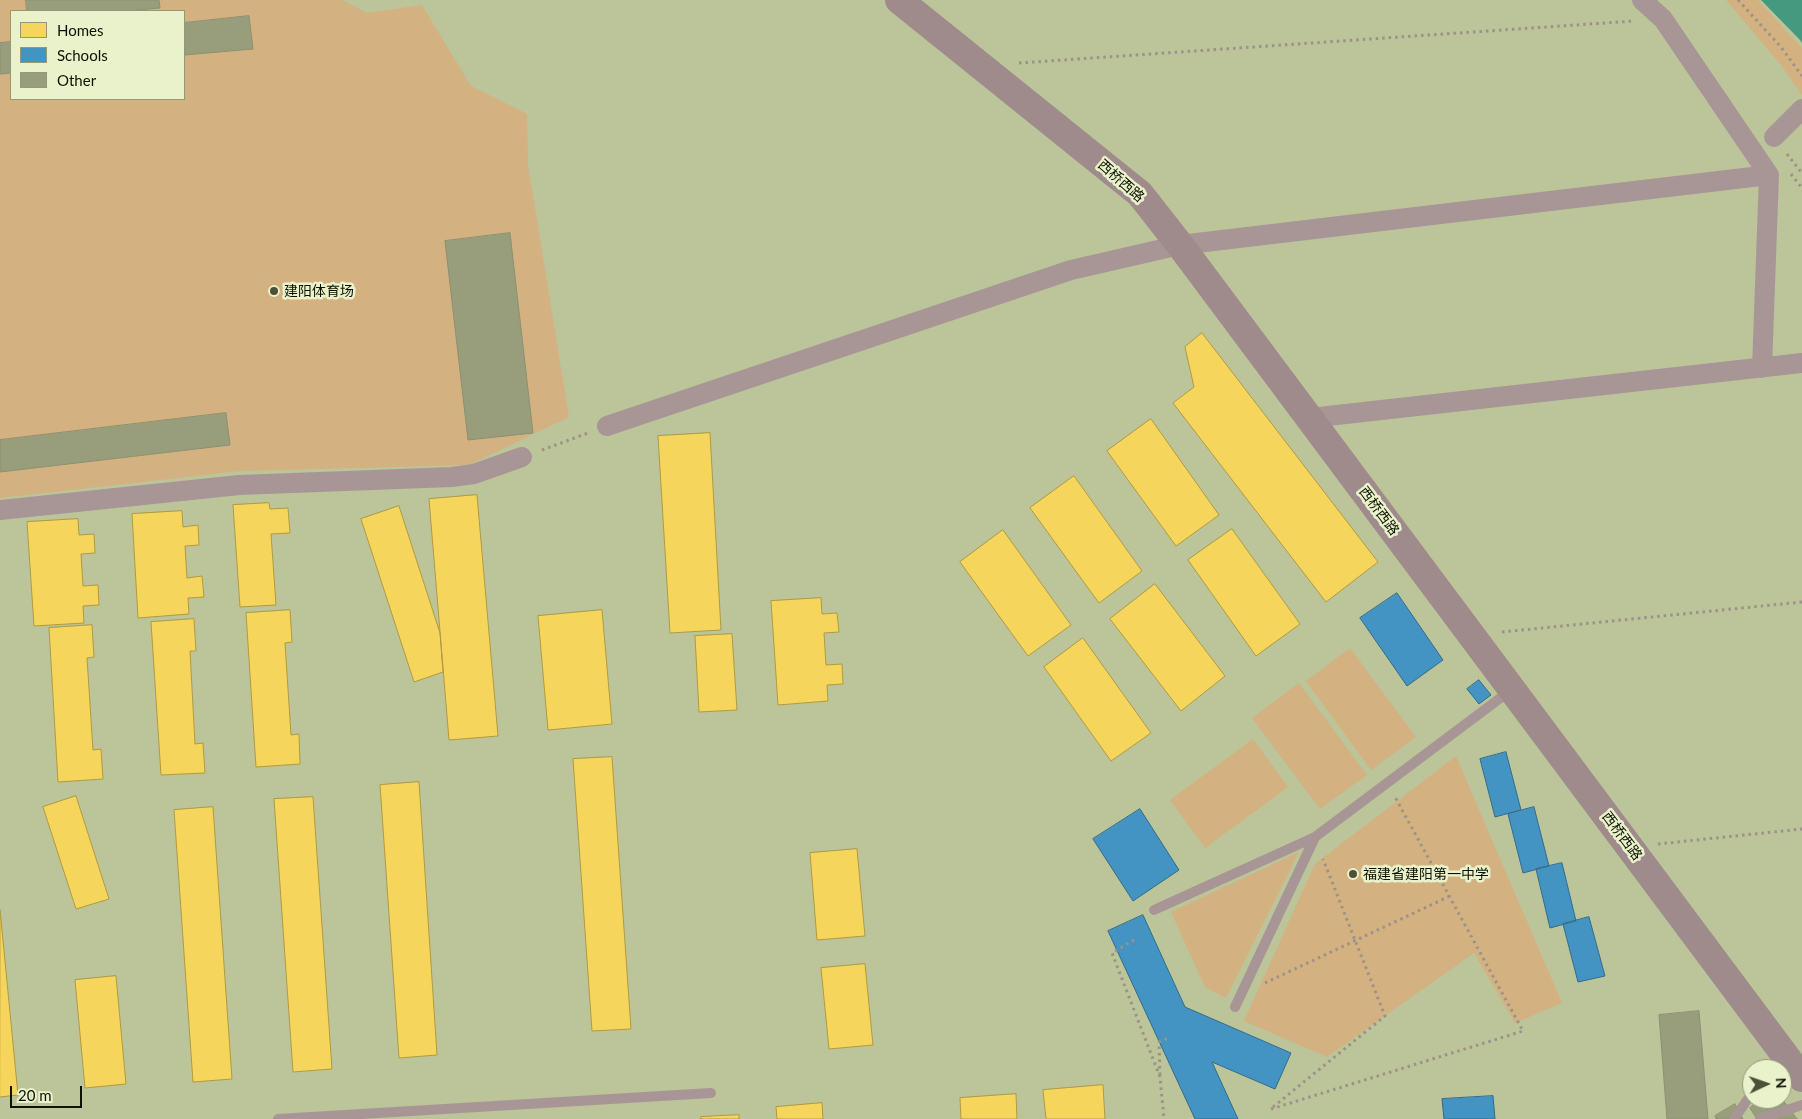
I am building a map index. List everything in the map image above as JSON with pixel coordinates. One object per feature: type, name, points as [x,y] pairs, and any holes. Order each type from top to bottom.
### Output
[{"type":"main road","name":"西桥西路","points":[[899,0],[1140,194],[1310,418],[1630,847],[1775,1059]]},
{"type":"street","points":[[1642,0],[1663,19],[1769,175],[1762,368]]},
{"type":"street","points":[[1774,137],[1802,109]]},
{"type":"street","points":[[607,426],[1071,270],[1180,245],[1769,175]]},
{"type":"street","points":[[1310,418],[1802,363]]},
{"type":"street","points":[[0,510],[240,486],[452,477],[474,474],[522,457]]},
{"type":"lane","points":[[1154,910],[1315,837],[1512,690]]},
{"type":"lane","points":[[1235,1007],[1315,837]]},
{"type":"lane","points":[[278,1119],[711,1094]]},
{"type":"lane","points":[[1760,1119],[1802,1105]]},
{"type":"lane","points":[[1734,1119],[1742,1107]]},
{"type":"path","points":[[1738,0],[1781,47],[1802,76]]},
{"type":"path","points":[[981,66],[1663,19]]},
{"type":"path","points":[[522,457],[607,426]]},
{"type":"path","points":[[1471,635],[1802,602]]},
{"type":"path","points":[[1315,837],[1385,1016],[1271,1109],[1523,1030],[1388,783]]},
{"type":"path","points":[[1630,847],[1802,829]]},
{"type":"path","points":[[1240,995],[1450,896]]},
{"type":"path","points":[[1134,940],[1112,953],[1160,1077]]},
{"type":"path","points":[[1164,1119],[1159,1042],[1168,1038]]},
{"type":"shaded area","name":"建阳体育场","points":[[0,0],[342,0],[367,13],[422,5],[471,86],[527,114],[528,165],[569,417],[469,465],[240,471],[0,498]]},
{"type":"shaded area","points":[[1726,0],[1758,0],[1802,48],[1802,95],[1781,65]]},
{"type":"shaded area","points":[[1761,0],[1802,0],[1802,43],[1800,40]]},
{"type":"shaded area","points":[[1350,648],[1416,737],[1371,770],[1306,681]]},
{"type":"shaded area","points":[[1299,683],[1367,775],[1320,809],[1252,718]]},
{"type":"shaded area","points":[[1253,739],[1288,787],[1205,848],[1170,800]]},
{"type":"shaded area","points":[[1456,756],[1562,1003],[1515,1023],[1474,953],[1327,1057],[1244,1021],[1315,864]]},
{"type":"shaded area","points":[[1299,852],[1226,998],[1205,987],[1171,912]]},
{"type":"building: Homes","points":[[1202,333],[1378,562],[1326,602],[1173,403],[1194,387],[1185,347]]},
{"type":"building: Homes","points":[[1151,419],[1219,515],[1176,546],[1107,451]]},
{"type":"building: Homes","points":[[710,433],[721,630],[670,633],[658,436]]},
{"type":"building: Homes","points":[[1074,476],[1142,571],[1099,603],[1030,508]]},
{"type":"building: Homes","points":[[477,495],[498,736],[449,740],[429,499]]},
{"type":"building: Homes","points":[[269,503],[270,509],[288,508],[290,533],[271,534],[276,605],[240,607],[233,505]]},
{"type":"building: Homes","points":[[399,506],[440,633],[443,672],[414,682],[361,519]]},
{"type":"building: Homes","points":[[182,511],[183,527],[198,525],[199,545],[185,546],[187,578],[202,576],[204,597],[188,598],[189,614],[138,618],[132,514]]},
{"type":"building: Homes","points":[[78,519],[79,535],[94,534],[95,553],[81,554],[83,586],[98,585],[99,605],[83,606],[84,623],[34,626],[27,522]]},
{"type":"building: Homes","points":[[1232,529],[1300,624],[1256,656],[1188,560]]},
{"type":"building: Homes","points":[[1003,530],[1071,625],[1028,656],[960,562]]},
{"type":"building: Homes","points":[[1155,584],[1225,676],[1181,711],[1110,619]]},
{"type":"building: Homes","points":[[821,598],[822,614],[837,613],[839,632],[824,633],[826,665],[842,664],[843,684],[827,685],[828,701],[778,705],[771,601]]},
{"type":"building: Homes","points":[[290,610],[292,642],[285,643],[291,735],[299,734],[300,764],[256,767],[246,613]]},
{"type":"building: Homes","points":[[602,610],[612,724],[548,730],[538,616]]},
{"type":"building: Homes","points":[[194,619],[196,651],[190,651],[195,744],[203,743],[205,773],[161,775],[151,622]]},
{"type":"building: Homes","points":[[92,625],[94,657],[87,658],[93,750],[101,749],[103,779],[58,782],[49,628]]},
{"type":"building: Homes","points":[[732,634],[737,710],[699,712],[695,636]]},
{"type":"building: Homes","points":[[1083,638],[1151,733],[1111,761],[1044,667]]},
{"type":"building: Homes","points":[[612,757],[631,1029],[592,1031],[573,759]]},
{"type":"building: Homes","points":[[419,782],[437,1055],[399,1058],[380,785]]},
{"type":"building: Homes","points":[[76,796],[109,899],[76,909],[43,807]]},
{"type":"building: Homes","points":[[313,797],[332,1069],[293,1072],[274,799]]},
{"type":"building: Homes","points":[[213,807],[232,1079],[193,1082],[174,810]]},
{"type":"building: Homes","points":[[857,849],[865,936],[817,940],[810,853]]},
{"type":"building: Homes","points":[[0,910],[18,1095],[0,1097]]},
{"type":"building: Homes","points":[[865,964],[873,1045],[829,1049],[821,968]]},
{"type":"building: Homes","points":[[116,976],[126,1084],[85,1088],[75,980]]},
{"type":"building: Homes","points":[[1103,1085],[1105,1119],[1046,1119],[1043,1090]]},
{"type":"building: Homes","points":[[1016,1094],[1017,1119],[961,1119],[960,1098]]},
{"type":"building: Homes","points":[[822,1103],[823,1119],[777,1119],[776,1107]]},
{"type":"building: Homes","points":[[739,1115],[739,1119],[701,1119],[701,1117]]},
{"type":"building: Schools","points":[[1397,593],[1443,660],[1407,686],[1360,618]]},
{"type":"building: Schools","points":[[1479,680],[1491,695],[1479,704],[1467,689]]},
{"type":"building: Schools","points":[[1506,752],[1521,810],[1495,817],[1480,759]]},
{"type":"building: Schools","points":[[1534,807],[1549,866],[1523,873],[1508,814]]},
{"type":"building: Schools","points":[[1140,809],[1179,870],[1133,901],[1093,839]]},
{"type":"building: Schools","points":[[1562,863],[1576,921],[1550,928],[1536,869]]},
{"type":"building: Schools","points":[[1143,915],[1185,1007],[1291,1053],[1275,1089],[1212,1062],[1238,1119],[1195,1119],[1108,931]]},
{"type":"building: Schools","points":[[1589,917],[1605,976],[1578,982],[1563,924]]},
{"type":"building: Schools","points":[[1493,1096],[1495,1119],[1444,1119],[1442,1099]]},
{"type":"building: Other","points":[[26,0],[159,0],[160,8],[138,10],[27,10]]},
{"type":"building: Other","points":[[249,16],[253,49],[185,55],[185,23]]},
{"type":"building: Other","points":[[10,42],[10,73],[0,74],[0,43]]},
{"type":"building: Other","points":[[510,233],[533,433],[468,440],[445,241]]},
{"type":"building: Other","points":[[226,413],[230,445],[0,472],[0,440]]},
{"type":"building: Other","points":[[1699,1011],[1708,1119],[1667,1119],[1659,1015]]},
{"type":"building: Other","points":[[1735,1104],[1743,1119],[1716,1119],[1715,1116]]},
{"type":"building: Other","points":[[1751,1109],[1790,1109],[1797,1119],[1757,1119]]},
{"type":"place","name":"建阳体育场","points":[[274,291]]},
{"type":"place","name":"福建省建阳第一中学","points":[[1353,874]]}]
